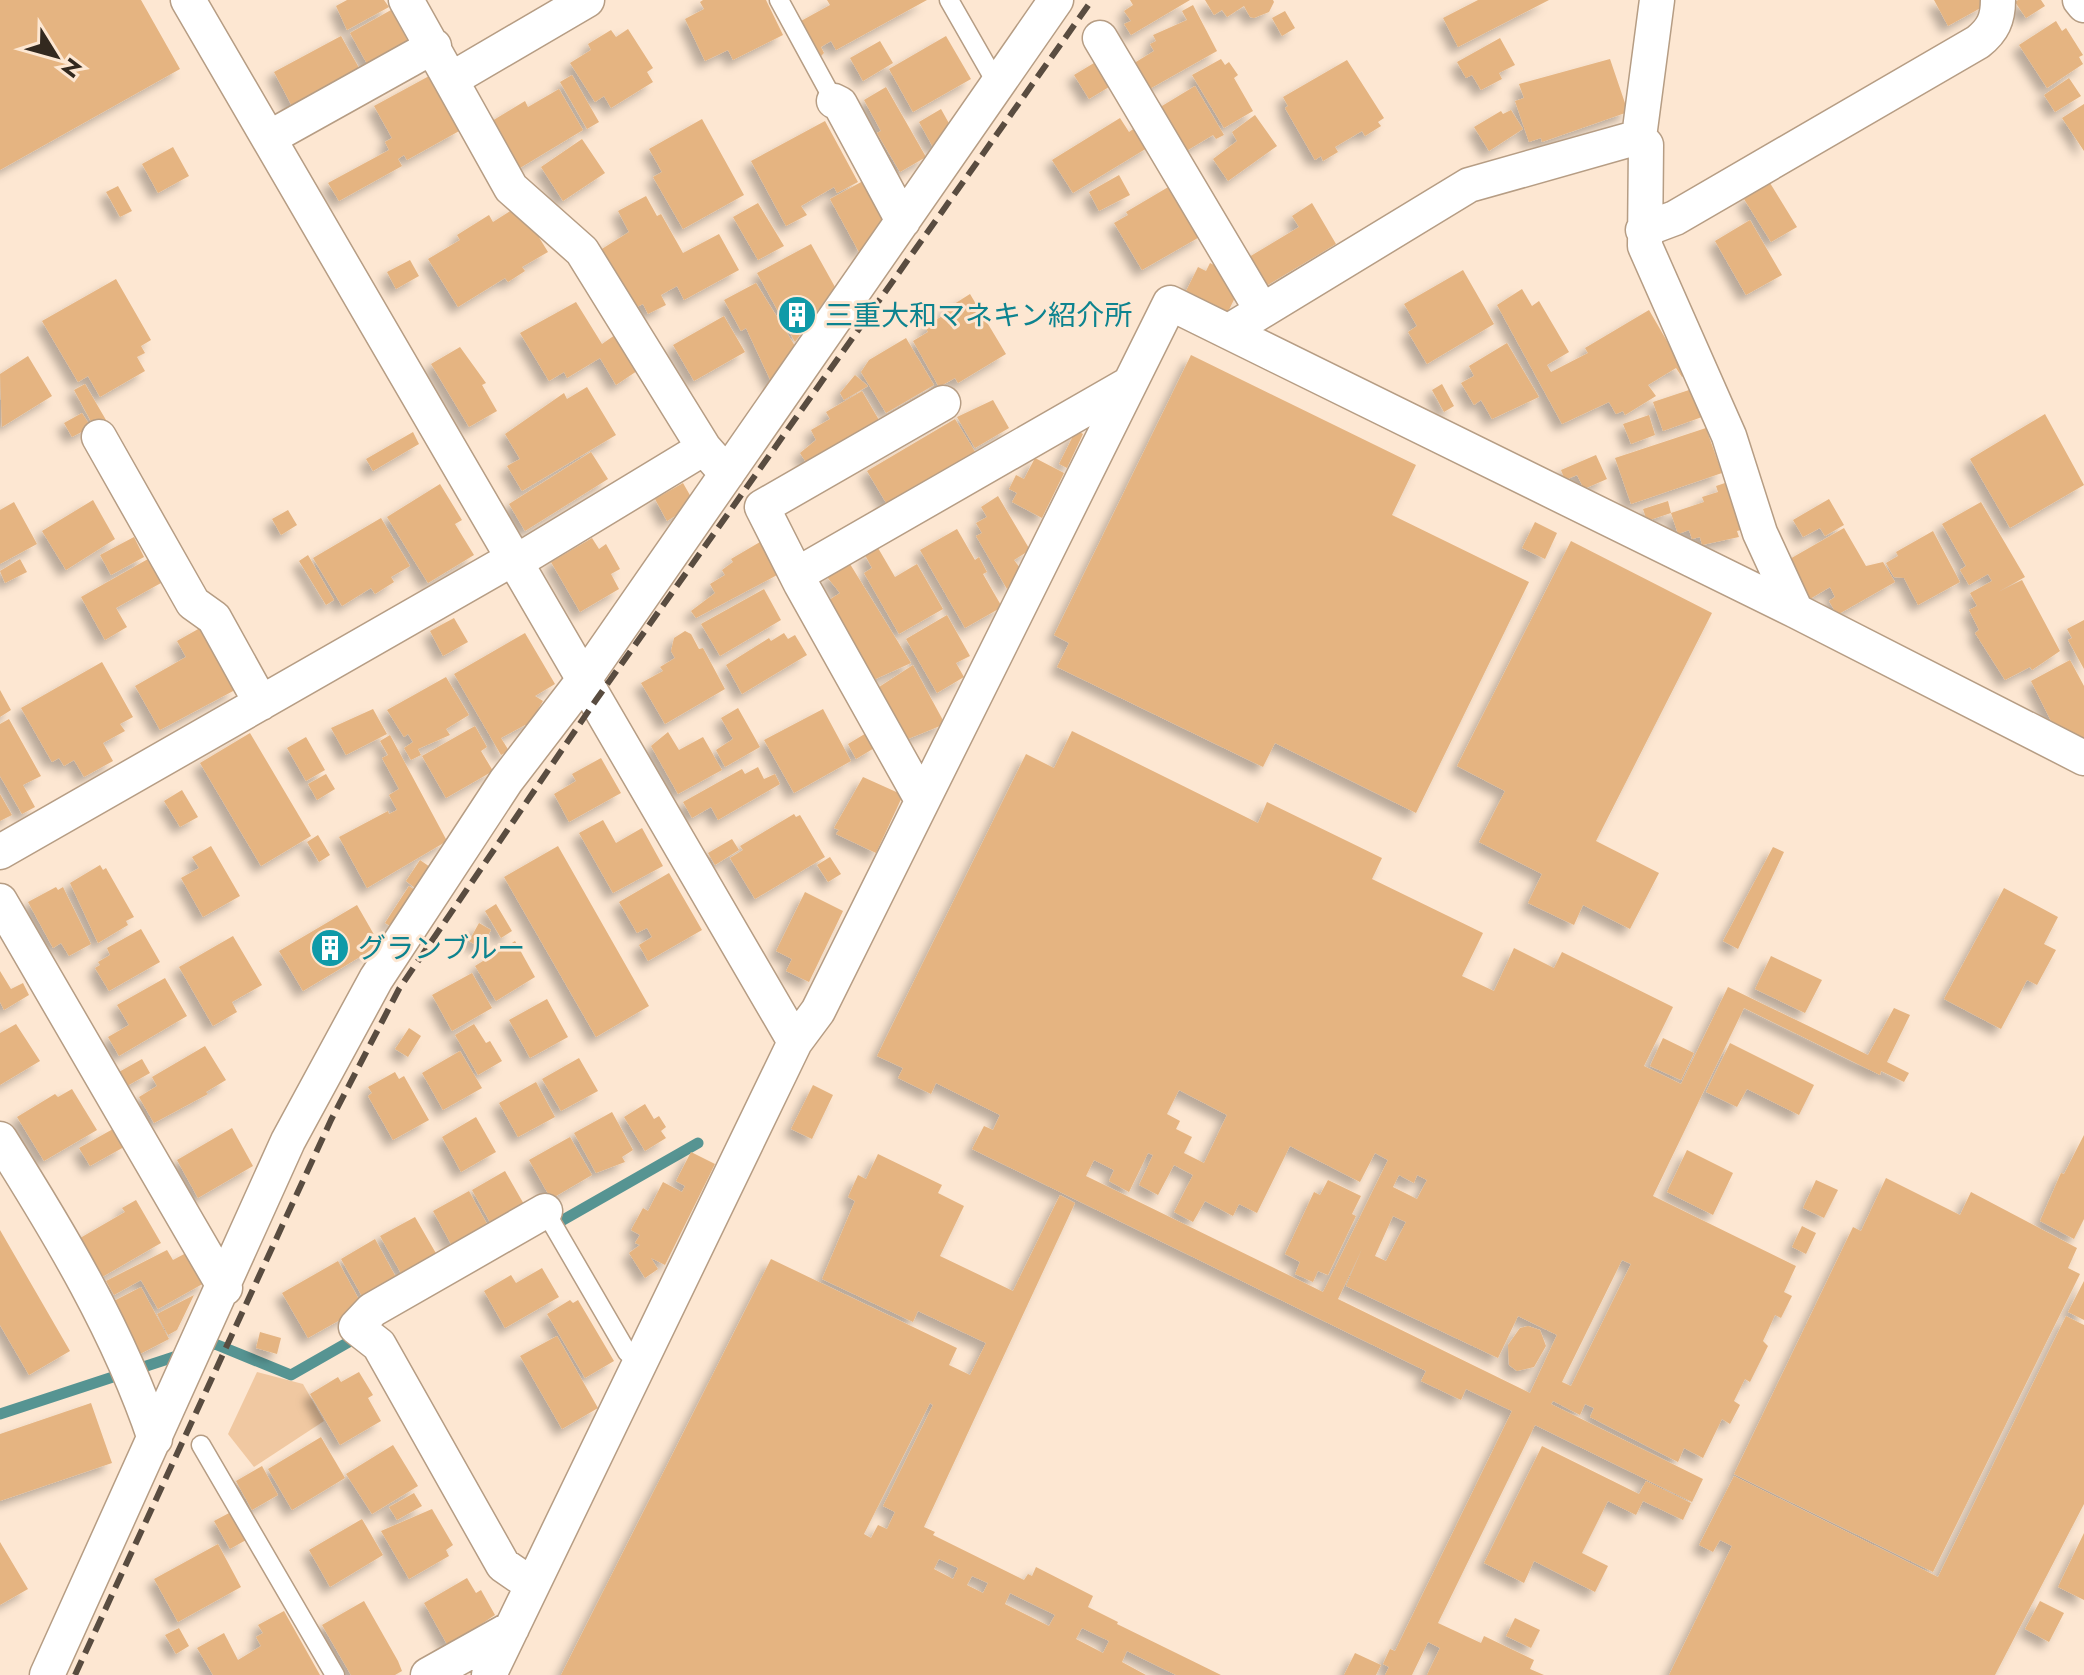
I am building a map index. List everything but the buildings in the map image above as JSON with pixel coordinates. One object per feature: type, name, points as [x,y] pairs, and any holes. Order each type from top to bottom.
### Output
[{"type":"street","points":[[188,0],[795,1042]]},
{"type":"street","points":[[406,0],[511,188],[582,251],[704,448],[727,474]]},
{"type":"street","points":[[452,79],[587,0]]},
{"type":"street","points":[[47,1675],[225,1288],[288,1141],[376,979],[506,781],[585,678],[1056,0]]},
{"type":"street","points":[[1657,0],[1639,137],[1646,145],[1645,246],[1729,436],[1760,533],[1796,611]]},
{"type":"street","points":[[1643,230],[1675,218],[1978,42],[1991,32],[1998,15],[1998,0]]},
{"type":"street","points":[[2080,0],[2084,5]]},
{"type":"street","points":[[1100,38],[1261,309]]},
{"type":"street","points":[[269,138],[434,46]]},
{"type":"street","points":[[834,101],[840,104],[903,221]]},
{"type":"street","points":[[1229,331],[1469,185],[1639,137]]},
{"type":"street","points":[[489,1675],[795,1042],[818,1011],[1170,303],[1796,611],[2084,758]]},
{"type":"street","points":[[798,574],[1129,384]]},
{"type":"street","points":[[922,800],[762,507],[943,403]]},
{"type":"street","points":[[99,437],[193,603],[214,618],[261,703]]},
{"type":"street","points":[[0,852],[515,560],[704,448]]},
{"type":"street","points":[[0,901],[225,1288]]},
{"type":"street","points":[[0,1139],[41,1205],[131,1371],[155,1439]]},
{"type":"street","points":[[532,1585],[503,1565],[368,1336],[372,1310],[553,1225]]},
{"type":"street","points":[[428,1675],[512,1628]]},
{"type":"lane","points":[[779,0],[834,101]]},
{"type":"lane","points":[[949,0],[997,84]]},
{"type":"lane","points":[[553,1225],[627,1352],[640,1362]]},
{"type":"lane","points":[[201,1445],[335,1675]]},
{"type":"shaded area","points":[[257,1372],[303,1384],[324,1421],[254,1467],[228,1434]]},
{"type":"waterway","points":[[549,1228],[698,1143]]},
{"type":"waterway","points":[[203,1348],[215,1344],[291,1375],[361,1335]]},
{"type":"waterway","points":[[0,1414],[183,1354]]},
{"type":"railway","points":[[75,1675],[331,1120],[399,989],[596,700],[1092,0]]},
{"type":"place","name":"三重大和マネキン紹介所","points":[[797,315]]},
{"type":"place","name":"グランブルー","points":[[330,948]]}]
